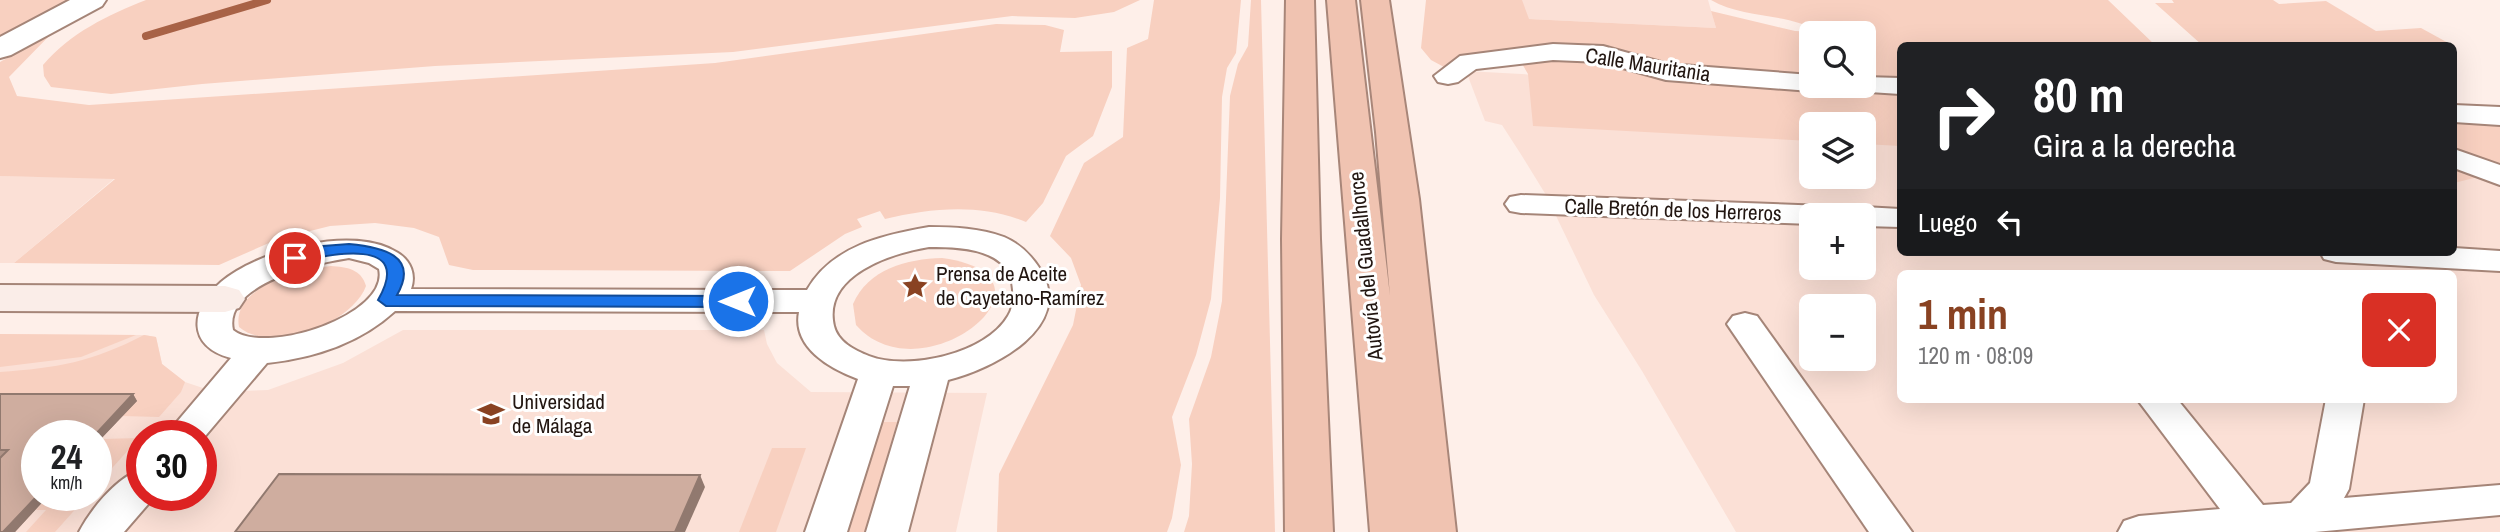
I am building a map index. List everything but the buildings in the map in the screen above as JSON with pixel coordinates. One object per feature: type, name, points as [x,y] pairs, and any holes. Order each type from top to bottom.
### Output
[{"type":"highway","points":[[1288,0],[1301,207]]},
{"type":"highway","points":[[1300,0],[1301,207],[1309,532]]},
{"type":"highway","name":"Autovía del Guadalhorce","points":[[1341,0],[1394,532]]},
{"type":"highway","points":[[1375,0],[1404,233],[1432,532]]},
{"type":"main road","points":[[0,298],[225,299]]},
{"type":"street","points":[[0,49],[92,0]]},
{"type":"street","name":"Calle Mauritania","points":[[1448,76],[1469,62],[1553,52],[1603,54],[1666,72],[1799,82]]},
{"type":"street","points":[[1876,85],[1897,86]]},
{"type":"street","points":[[2457,114],[2500,116]]},
{"type":"street","points":[[2457,159],[2500,176]]},
{"type":"street","name":"Calle Bretón de los Herreros","points":[[1521,204],[1799,214]]},
{"type":"street","points":[[1876,217],[1897,218]]},
{"type":"street","points":[[929,237],[962,237],[993,245],[1016,258],[1030,277],[1032,299],[1023,322],[1001,344],[970,361],[932,372],[879,372],[851,365],[830,352],[817,335],[814,316],[817,301],[837,274],[862,256],[894,243],[929,237]]},
{"type":"street","points":[[349,248],[372,251],[388,258],[397,268],[396,283],[386,300],[370,315],[316,342],[285,350],[257,351],[230,347],[216,335],[214,318],[225,299],[244,283],[267,269],[314,253],[349,248]]},
{"type":"street","points":[[2362,256],[2420,265],[2500,261]]},
{"type":"street","points":[[386,300],[817,301]]},
{"type":"street","points":[[1745,324],[1891,532]]},
{"type":"street","points":[[198,420],[257,351]]},
{"type":"street","points":[[826,532],[879,372]]},
{"type":"street","points":[[887,532],[932,372]]},
{"type":"street","points":[[2159,403],[2253,523]]},
{"type":"street","points":[[2303,516],[2329,489],[2344,403]]},
{"type":"street","points":[[2139,532],[2500,500]]},
{"type":"street","points":[[100,532],[126,502]]},
{"type":"shaded area","points":[[0,0],[74,0],[0,39]]},
{"type":"shaded area","points":[[146,0],[1140,0],[1114,12],[1075,18],[1012,16],[733,52],[435,66],[202,84],[111,94],[51,87],[44,76],[43,65],[65,43],[90,26]]},
{"type":"shaded area","points":[[1154,0],[1241,0],[1236,53],[1227,68],[1222,97],[1220,198],[1211,299],[1196,355],[1172,417],[1181,465],[1172,518],[1167,532],[997,532],[999,474],[1073,325],[1081,285],[1071,258],[1050,236],[1084,163],[1123,137],[1127,48],[1148,39]]},
{"type":"shaded area","points":[[1251,0],[1261,0],[1275,532],[1184,532],[1189,516],[1192,464],[1189,419],[1211,357],[1222,301],[1230,96],[1238,64],[1248,46]]},
{"type":"shaded area","points":[[1426,0],[1522,0],[1529,19],[1716,28],[1711,11],[1799,31],[1799,80],[1688,71],[1769,83],[1799,84],[1799,98],[1876,98],[1876,88],[1897,89],[1897,146],[1876,145],[1876,112],[1799,112],[1799,140],[1533,126],[1528,74],[1521,62],[1464,59],[1444,67],[1431,60],[1421,48]]},
{"type":"shaded area","points":[[1435,0],[1708,0],[1716,28],[1529,19]]},
{"type":"shaded area","points":[[1711,0],[2108,0],[2152,42],[1897,42],[1897,83],[1876,82],[1876,21],[1799,21],[1799,23],[1738,10]]},
{"type":"shaded area","points":[[2172,0],[2273,0],[2279,4],[2326,1],[2376,31],[2421,28],[2447,42],[2199,42],[2155,3],[2174,3]]},
{"type":"shaded area","points":[[996,24],[1045,25],[1064,30],[1060,52],[1112,51],[1112,87],[1093,136],[1066,156],[1043,203],[1026,222],[973,210],[938,210],[885,219],[880,211],[857,219],[862,227],[845,234],[790,271],[473,270],[449,265],[439,237],[414,228],[375,223],[330,226],[278,239],[219,265],[14,263],[115,179],[0,176],[0,62],[52,33],[9,77],[17,96],[89,105],[715,63]]},
{"type":"shaded area","points":[[1466,71],[1799,89],[1799,98],[1876,98],[1876,94],[1897,95],[1897,256],[2457,256],[2457,176],[2500,178],[2500,532],[1736,532],[1642,371],[1594,295],[1546,195],[1502,125],[1485,121]]},
{"type":"shaded area","points":[[2457,119],[2500,121],[2500,178],[2478,177],[2457,182]]},
{"type":"shaded area","points":[[0,176],[115,178],[14,263],[0,263]]},
{"type":"shaded area","points":[[942,258],[979,269],[994,287],[991,307],[974,326],[948,342],[916,349],[884,344],[856,325],[853,304],[868,282],[902,264]]},
{"type":"shaded area","points":[[331,266],[357,272],[366,286],[358,300],[345,312],[310,331],[290,336],[271,338],[253,335],[239,327],[239,313],[257,290],[287,276]]},
{"type":"shaded area","name":"Universidad de Málaga","points":[[403,330],[764,330],[767,344],[777,363],[811,392],[987,393],[956,532],[0,532],[0,334],[156,337],[162,364],[185,382],[215,392],[268,390],[343,363]]},
{"type":"shaded area","points":[[0,334],[136,335],[81,357],[0,367]]},
{"type":"shaded area","points":[[144,335],[156,337],[162,364],[185,382],[181,392],[159,417],[122,416],[136,401],[0,400],[0,372],[91,358]]},
{"type":"shaded area","points":[[880,422],[897,422],[865,532],[846,532]]},
{"type":"shaded area","points":[[126,438],[126,453],[112,468],[112,439]]},
{"type":"shaded area","points":[[772,448],[806,448],[776,532],[739,532]]},
{"type":"shaded area","points":[[45,511],[74,511],[55,532],[26,532]]},
{"type":"waterway","points":[[146,36],[267,0]]},
{"type":"place","name":"Prensa de Aceite de Cayetano-Ramírez","points":[[915,286]]},
{"type":"place","name":"Universidad de Málaga","points":[[491,414]]},
{"type":"route","points":[[295,258],[349,248],[372,251],[388,258],[397,268],[396,283],[386,300],[738,301]]}]
